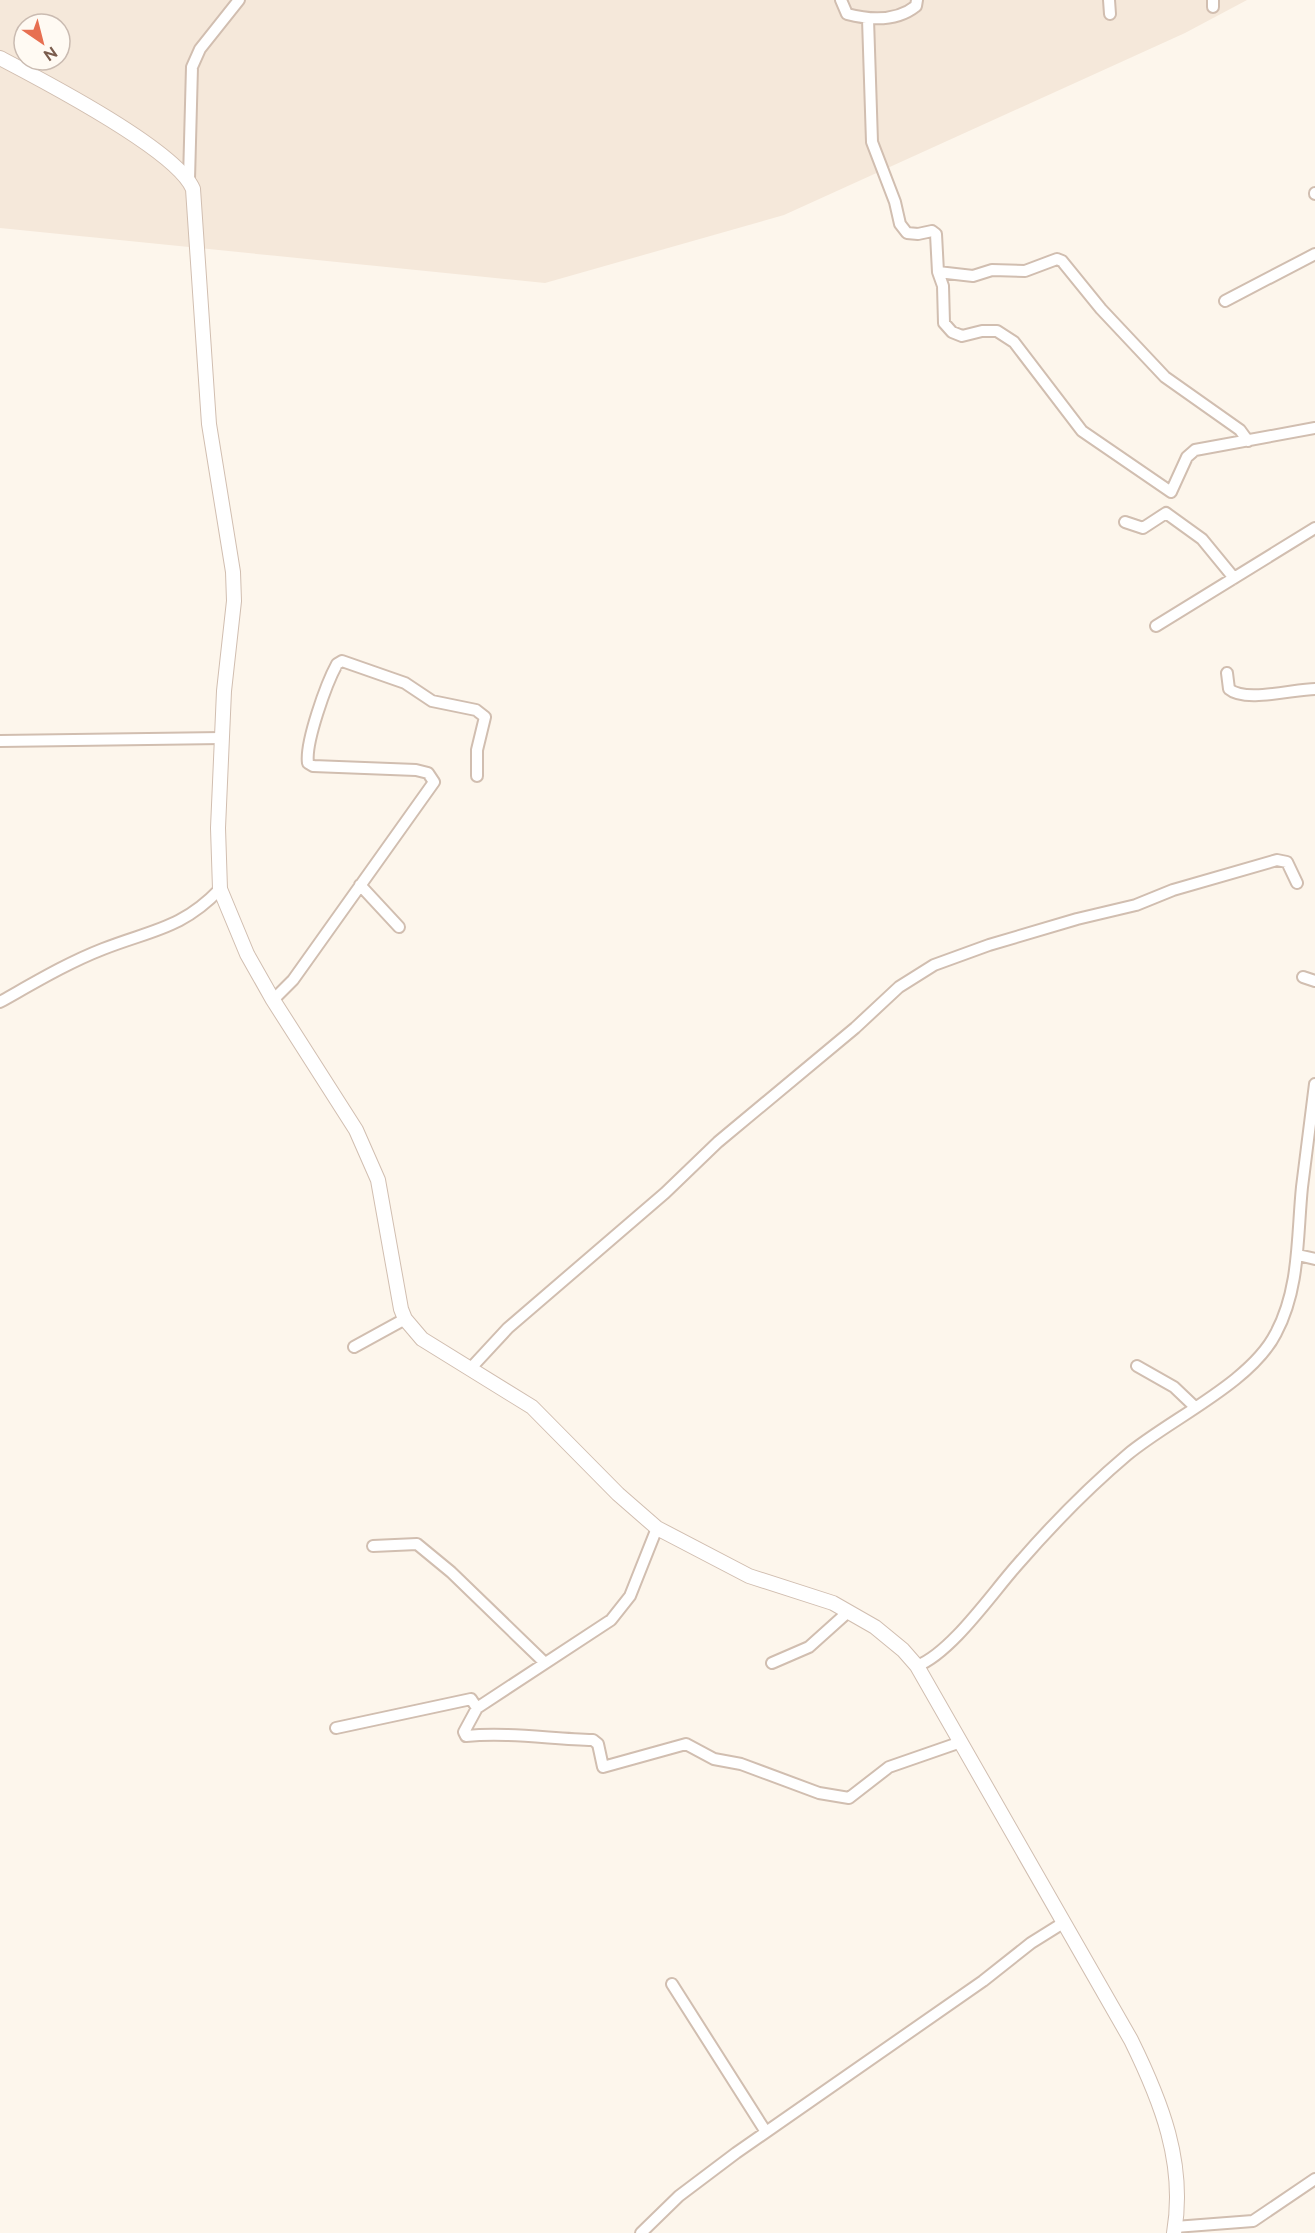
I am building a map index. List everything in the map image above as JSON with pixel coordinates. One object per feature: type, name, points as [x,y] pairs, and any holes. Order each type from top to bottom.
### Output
[{"type":"street","points":[[239,0],[200,49],[192,67],[189,179],[195,200],[209,424],[228,537],[234,601],[224,691],[218,828],[220,889],[247,954],[273,1000],[341,1104],[370,1157],[378,1180],[405,1319],[433,1348],[532,1407],[603,1479],[657,1528],[749,1576],[833,1603],[890,1637],[917,1666],[1131,2040],[1159,2100],[1169,2132],[1175,2163],[1175,2230],[1253,2221],[1315,2179]]},
{"type":"street","points":[[841,0],[847,14],[868,19],[908,12],[916,6],[917,0]]},
{"type":"street","points":[[1109,0],[1110,14]]},
{"type":"street","points":[[868,19],[872,142],[895,202],[900,224],[907,232],[918,234],[932,231],[936,234],[938,272],[943,286],[944,323],[952,332],[962,336],[982,331],[997,332],[1014,342],[1082,431],[1171,492]]},
{"type":"street","points":[[0,58],[65,92],[168,159],[189,179]]},
{"type":"street","points":[[1225,301],[1315,254]]},
{"type":"street","points":[[938,272],[973,276],[992,270],[1025,272],[1057,259],[1062,261],[1101,309],[1165,377],[1240,430],[1248,441]]},
{"type":"street","points":[[1125,522],[1143,528],[1166,513],[1171,492],[1187,457],[1195,450],[1315,428]]},
{"type":"street","points":[[1166,513],[1202,539],[1234,578]]},
{"type":"street","points":[[1156,626],[1315,528]]},
{"type":"street","points":[[273,1000],[293,980],[434,782],[428,773],[416,770],[313,766],[308,763],[306,753],[314,725],[337,664],[342,660],[355,664],[405,683],[432,701],[476,710],[484,717],[477,750],[477,776]]},
{"type":"street","points":[[1227,674],[1229,689],[1237,693],[1262,695],[1315,689]]},
{"type":"street","points":[[0,741],[222,738]]},
{"type":"street","points":[[470,1369],[508,1328],[665,1193],[718,1142],[855,1028],[899,987],[934,965],[1000,942],[1136,905],[1173,890],[1276,860],[1287,862],[1298,883]]},
{"type":"street","points":[[360,885],[399,927]]},
{"type":"street","points":[[0,1002],[38,979],[95,952],[182,920],[202,908],[220,889]]},
{"type":"street","points":[[1303,977],[1315,981]]},
{"type":"street","points":[[917,1666],[928,1662],[943,1647],[1018,1564],[1109,1471],[1142,1443],[1233,1380],[1268,1348],[1282,1321],[1298,1255],[1302,1189],[1315,1084]]},
{"type":"street","points":[[1298,1255],[1315,1259]]},
{"type":"street","points":[[354,1347],[405,1319]]},
{"type":"street","points":[[1137,1366],[1174,1387],[1195,1407]]},
{"type":"street","points":[[657,1528],[622,1608],[592,1634],[477,1707],[464,1735],[489,1733],[536,1738],[593,1740],[598,1744],[603,1767],[686,1744],[714,1759],[741,1764],[819,1793],[842,1799],[849,1798],[889,1767],[961,1742]]},
{"type":"street","points":[[373,1546],[417,1544],[451,1572],[545,1663]]},
{"type":"street","points":[[772,1663],[809,1647],[848,1612]]},
{"type":"street","points":[[336,1728],[471,1699],[477,1707]]},
{"type":"street","points":[[641,2233],[679,2196],[766,2132],[983,1980],[1031,1943],[1063,1923]]},
{"type":"street","points":[[672,1984],[766,2132]]},
{"type":"shaded area","points":[[0,0],[1247,0],[1185,33],[784,215],[545,283],[0,228]]}]
